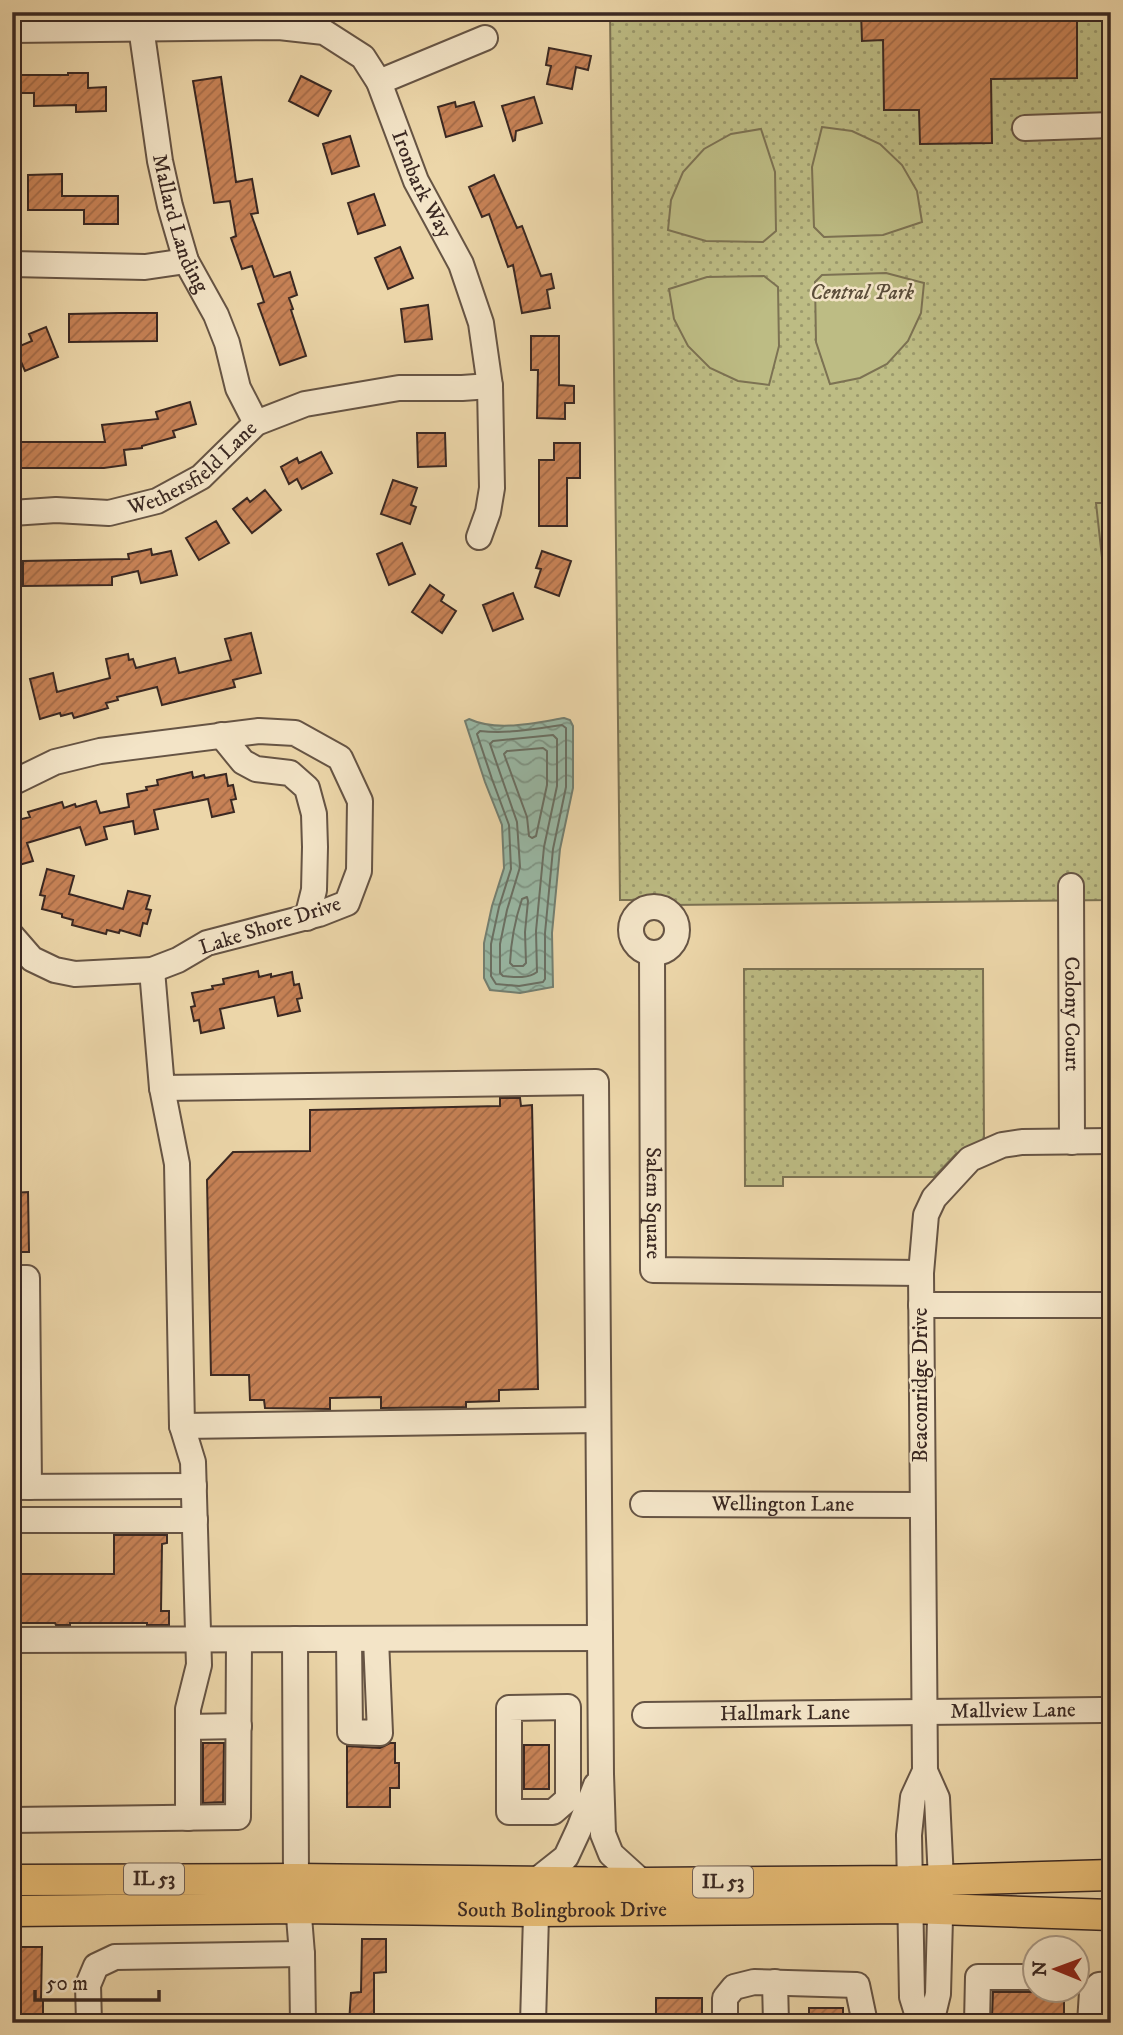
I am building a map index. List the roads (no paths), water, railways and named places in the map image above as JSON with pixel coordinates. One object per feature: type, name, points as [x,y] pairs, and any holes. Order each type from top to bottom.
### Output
[{"type":"main road","name":"South Bolingbrook Drive","points":[[12,1880],[297,1893],[536,1911],[941,1894],[1111,1875]]},
{"type":"main road","name":"South Bolingbrook Drive","points":[[12,1911],[537,1880],[910,1895]]},
{"type":"main road","name":"South Bolingbrook Drive","points":[[941,1894],[1111,1915]]},
{"type":"street","name":"Ironbark Way","points":[[12,30],[140,20],[279,27],[324,32],[363,57],[379,82],[416,181],[461,264],[481,323],[490,386],[492,488],[488,512],[479,537]]},
{"type":"street","name":"Mallard Landing","points":[[140,20],[160,161],[170,206],[186,261],[216,315],[227,343],[238,388],[256,423]]},
{"type":"street","points":[[379,82],[485,38]]},
{"type":"street","points":[[1025,128],[1111,125]]},
{"type":"street","points":[[12,264],[145,267],[186,261]]},
{"type":"street","name":"Wethersfield Lane","points":[[12,513],[56,510],[109,513],[157,501],[201,477],[256,423],[305,404],[400,388],[490,386]]},
{"type":"street","name":"Lake Shore Drive","points":[[12,783],[55,762],[100,751],[259,731],[295,733],[340,758],[360,801],[359,871],[347,903],[307,918],[207,943],[178,960],[152,970],[75,974],[55,970],[32,959],[12,936]]},
{"type":"street","points":[[221,735],[243,762],[257,769],[290,774],[307,788],[314,814],[315,847],[314,890],[307,918]]},
{"type":"street","name":"Colony Court","points":[[1070,886],[1072,1142]]},
{"type":"street","name":"Salem Square","points":[[652,953],[653,1270],[920,1273]]},
{"type":"street","points":[[152,970],[162,1088],[177,1164],[182,1426],[193,1462],[199,1665],[188,1709],[188,1818]]},
{"type":"street","points":[[162,1088],[596,1082],[603,1834],[611,1854],[643,1883]]},
{"type":"street","name":"Beaconridge Drive","points":[[931,2023],[938,1994],[941,1894],[937,1798],[925,1771],[920,1273],[926,1215],[934,1198],[965,1163],[1002,1145],[1022,1142],[1111,1141]]},
{"type":"street","points":[[12,1278],[27,1278],[20,1487],[194,1486]]},
{"type":"street","points":[[920,1306],[1105,1305]]},
{"type":"street","points":[[182,1426],[598,1420]]},
{"type":"street","name":"Wellington Lane","points":[[643,1504],[922,1505]]},
{"type":"street","points":[[12,1520],[195,1520]]},
{"type":"street","points":[[12,1640],[600,1638]]},
{"type":"street","points":[[295,1639],[297,1893],[302,1954],[303,2023]]},
{"type":"street","points":[[349,1639],[350,1732],[380,1733],[376,1639]]},
{"type":"street","points":[[12,1820],[238,1817],[239,1640]]},
{"type":"street","points":[[533,2023],[537,1880],[566,1857],[578,1802],[568,1707],[509,1708],[509,1812],[553,1812],[578,1802],[601,1774]]},
{"type":"street","name":"Mallview Lane","points":[[924,1712],[1101,1710]]},
{"type":"street","name":"Hallmark Lane","points":[[645,1715],[924,1712]]},
{"type":"street","points":[[188,1727],[239,1726]]},
{"type":"street","name":"Beaconridge Drive","points":[[920,2023],[912,1997],[909,1835],[913,1797],[925,1771]]},
{"type":"street","points":[[89,2023],[88,1985],[96,1966],[115,1957],[302,1954]]},
{"type":"street","points":[[977,2023],[978,1977],[1021,1977]]},
{"type":"street","points":[[725,2023],[724,1998],[734,1987],[754,1982],[857,1985],[864,2023]]},
{"type":"street","points":[[775,1982],[776,2023]]},
{"type":"street","points":[[1090,2023],[1092,1992],[1098,1985],[1111,1984]]},
{"type":"street","points":[[1076,2004],[1077,2023]]},
{"type":"water","points":[[564,718],[570,720],[573,726],[573,788],[560,849],[552,933],[553,987],[520,993],[490,990],[484,978],[484,943],[504,868],[502,825],[465,721],[469,719],[503,726]]},
{"type":"park label","name":"Central Park","points":[[862,293]]}]
